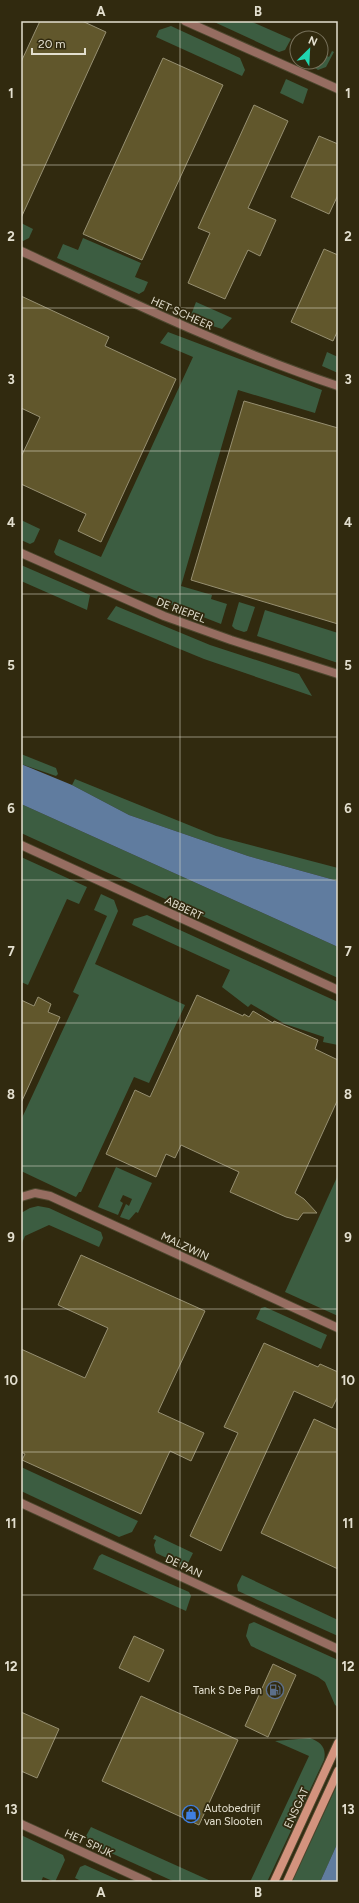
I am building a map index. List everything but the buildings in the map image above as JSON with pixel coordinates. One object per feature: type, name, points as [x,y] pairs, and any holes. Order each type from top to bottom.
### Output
[{"type":"main road","name":"ENSGAT","points":[[274,1882],[338,1743]]},
{"type":"main road","name":"ENSGAT","points":[[287,1882],[338,1771]]},
{"type":"street","points":[[186,21],[338,90]]},
{"type":"street","name":"HET SCHEER","points":[[21,252],[182,325],[254,355],[338,386]]},
{"type":"street","name":"DE RIEPEL","points":[[21,553],[164,616],[231,640],[338,674]]},
{"type":"street","name":"ABBERT","points":[[21,845],[338,990]]},
{"type":"street","name":"MALZWIN","points":[[21,1197],[35,1193],[50,1196],[338,1328]]},
{"type":"street","name":"DE PAN","points":[[21,1503],[338,1649]]},
{"type":"street","name":"HET SPIJK","points":[[21,1824],[148,1882]]},
{"type":"green space","points":[[212,21],[250,21],[289,38],[289,43],[285,50],[279,52]]},
{"type":"green space","points":[[171,26],[240,58],[245,70],[242,76],[156,37],[159,30]]},
{"type":"green space","points":[[332,51],[334,52],[329,61],[329,57]]},
{"type":"green space","points":[[286,79],[308,89],[303,104],[280,93]]},
{"type":"green space","points":[[21,223],[33,229],[29,238],[23,241],[21,240]]},
{"type":"green space","points":[[83,238],[141,263],[135,277],[148,282],[144,291],[139,294],[57,258],[63,244],[78,250]]},
{"type":"green space","points":[[196,302],[232,318],[222,329],[197,321],[191,315]]},
{"type":"green space","points":[[168,332],[322,390],[315,413],[238,390],[181,586],[212,595],[211,599],[227,604],[221,624],[134,590],[56,555],[54,552],[59,539],[101,557],[193,357],[160,343]]},
{"type":"green space","points":[[327,352],[338,357],[338,373],[322,366]]},
{"type":"green space","points":[[21,520],[40,529],[34,542],[30,544],[21,540]]},
{"type":"green space","points":[[21,565],[90,595],[87,610],[21,581]]},
{"type":"green space","points":[[239,602],[255,607],[247,631],[244,632],[235,629],[232,626]]},
{"type":"green space","points":[[116,606],[210,645],[299,674],[312,696],[204,659],[107,619]]},
{"type":"green space","points":[[265,610],[338,633],[338,663],[257,636]]},
{"type":"green space","points":[[21,754],[56,768],[58,774],[56,776],[21,764]]},
{"type":"green space","points":[[75,779],[216,836],[338,868],[338,881],[248,856],[129,815],[72,785]]},
{"type":"green space","points":[[21,804],[338,947],[338,978],[21,833]]},
{"type":"green space","points":[[21,857],[87,887],[79,904],[67,899],[28,985],[21,982]]},
{"type":"green space","points":[[101,894],[114,900],[118,911],[95,964],[185,1005],[149,1083],[134,1077],[81,1192],[79,1192],[76,1197],[21,1171],[21,1120],[79,995],[73,992],[107,916],[94,910]]},
{"type":"green space","points":[[147,915],[338,1002],[338,1045],[323,1042],[324,1037],[285,1024],[251,1004],[248,1007],[222,987],[230,970],[132,925],[134,919]]},
{"type":"green space","points":[[116,1167],[152,1183],[138,1213],[136,1212],[129,1220],[120,1217],[126,1204],[129,1206],[132,1199],[123,1195],[120,1201],[123,1203],[118,1215],[98,1207]]},
{"type":"green space","points":[[338,1175],[338,1316],[285,1292]]},
{"type":"green space","points":[[38,1206],[49,1208],[101,1232],[103,1238],[99,1247],[49,1225],[25,1236],[21,1245],[21,1213]]},
{"type":"green space","points":[[265,1307],[327,1335],[321,1349],[256,1319],[261,1308]]},
{"type":"green space","points":[[21,1467],[138,1521],[132,1532],[119,1537],[21,1491]]},
{"type":"green space","points":[[155,1535],[193,1553],[186,1567],[156,1553],[154,1545],[156,1540],[153,1539]]},
{"type":"green space","points":[[102,1554],[189,1592],[191,1596],[186,1611],[93,1569],[99,1556]]},
{"type":"green space","points":[[242,1575],[338,1620],[338,1636],[238,1591],[237,1585]]},
{"type":"green space","points":[[254,1622],[338,1660],[338,1707],[335,1705],[325,1682],[318,1677],[251,1646],[246,1636],[249,1624]]},
{"type":"green space","points":[[310,1738],[320,1743],[324,1748],[324,1760],[267,1882],[250,1882],[309,1756],[275,1741]]},
{"type":"green space","points":[[338,1783],[338,1842],[320,1882],[292,1882]]},
{"type":"green space","points":[[91,1827],[213,1882],[175,1882],[89,1843],[86,1836]]},
{"type":"green space","points":[[21,1835],[63,1855],[65,1860],[55,1882],[43,1877],[41,1882],[21,1882]]},
{"type":"green space","points":[[85,1865],[123,1882],[83,1882],[75,1878],[80,1867]]},
{"type":"water","points":[[21,764],[72,785],[129,815],[248,856],[338,881],[338,947],[21,804]]},
{"type":"water","points":[[338,1842],[338,1882],[320,1882]]},
{"type":"place","name":"Tank S De Pan","points":[[275,1690]]},
{"type":"place","name":"Autobedrijf van Slooten","points":[[191,1814]]}]
